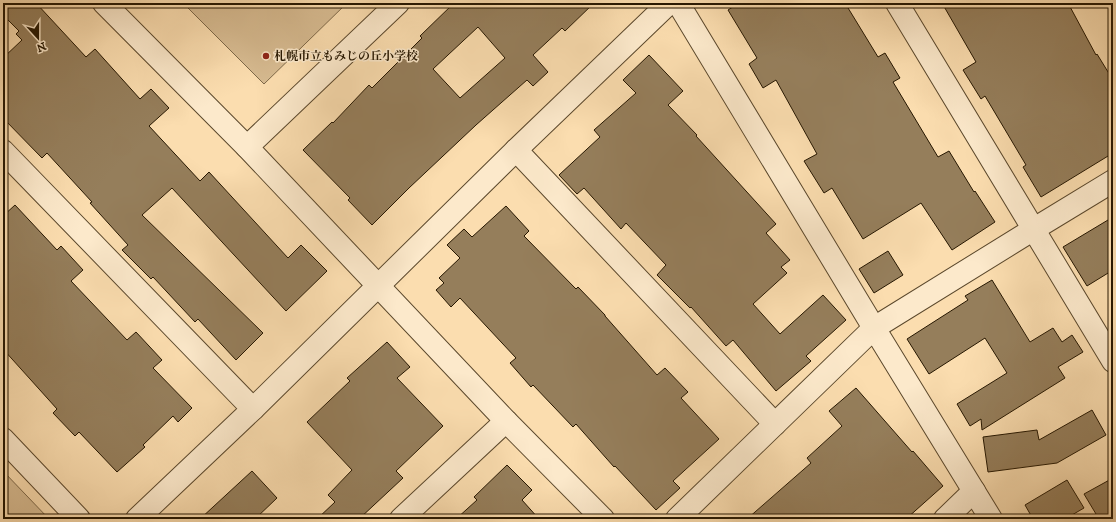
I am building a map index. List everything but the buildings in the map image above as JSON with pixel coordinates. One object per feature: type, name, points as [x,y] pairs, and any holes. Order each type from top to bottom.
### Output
[{"type":"street","points":[[104,3],[247,147],[506,421],[603,519]]},
{"type":"street","points":[[247,147],[398,3]]},
{"type":"street","points":[[137,519],[253,409],[516,150],[669,3]]},
{"type":"street","points":[[678,3],[991,519]]},
{"type":"street","points":[[897,3],[1113,361]]},
{"type":"street","points":[[516,150],[775,424]]},
{"type":"street","points":[[3,151],[253,409]]},
{"type":"street","points":[[677,519],[874,328],[1113,181]]},
{"type":"street","points":[[401,519],[506,421]]},
{"type":"street","points":[[3,440],[79,519]]},
{"type":"street","points":[[945,519],[974,491]]},
{"type":"shaded area","points":[[183,3],[347,3],[264,84]]},
{"type":"shaded area","points":[[3,471],[49,519],[3,519]]},
{"type":"place","name":"札幌市立もみじの丘小学校","points":[[266,56]]}]
